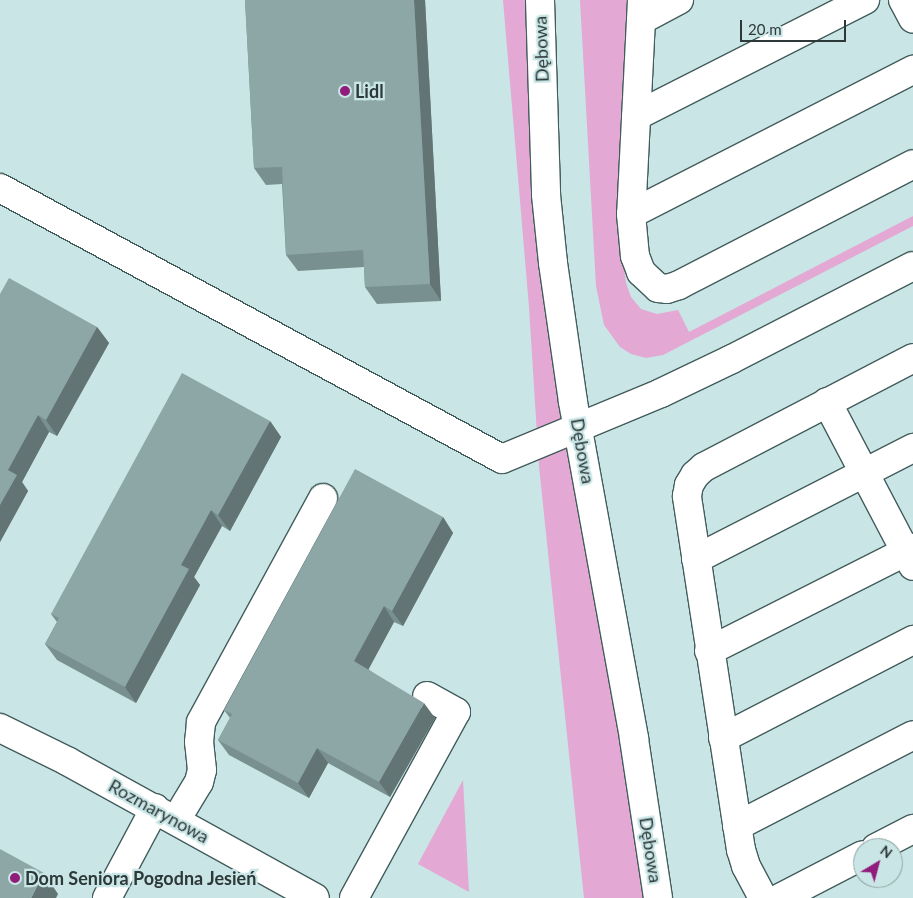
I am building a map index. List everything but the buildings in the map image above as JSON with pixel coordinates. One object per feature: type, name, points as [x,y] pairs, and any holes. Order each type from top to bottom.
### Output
[{"type":"street","name":"Dębowa","points":[[540,0],[547,205],[553,264],[579,428],[634,739],[658,898]]},
{"type":"street","points":[[678,0],[642,10],[631,214],[635,256],[641,272],[658,288],[667,289],[679,285],[913,164]]},
{"type":"street","points":[[636,116],[865,0]]},
{"type":"street","points":[[903,0],[913,19]]},
{"type":"street","points":[[631,214],[913,70]]},
{"type":"street","points":[[0,188],[502,459],[579,428],[732,360],[913,266]]},
{"type":"street","points":[[763,898],[746,866],[737,826],[687,496],[689,485],[695,475],[704,467],[913,358]]},
{"type":"street","points":[[710,651],[910,555],[827,402]]},
{"type":"street","points":[[696,559],[913,448]]},
{"type":"street","points":[[107,898],[166,814],[199,782],[202,770],[199,742],[202,722],[323,498]]},
{"type":"street","points":[[723,738],[913,640]]},
{"type":"street","points":[[354,898],[456,712],[427,696]]},
{"type":"street","name":"Rozmarynowa","points":[[0,728],[166,814],[315,898]]},
{"type":"street","points":[[737,826],[913,735]]},
{"type":"street","points":[[895,838],[913,829]]},
{"type":"street","points":[[780,898],[853,860]]},
{"type":"shaded area","points":[[503,0],[540,0],[546,195],[658,898],[584,898],[539,466],[529,307]]},
{"type":"shaded area","points":[[580,0],[627,0],[617,209],[626,283],[631,297],[641,309],[657,314],[678,310],[689,332],[913,216],[913,226],[663,355],[646,358],[631,354],[620,347],[604,325],[596,286]]},
{"type":"shaded area","points":[[463,780],[469,892],[418,864]]},
{"type":"place","name":"Lidl","points":[[345,91]]},
{"type":"place","name":"Dom Seniora Pogodna Jesień","points":[[15,878]]}]
